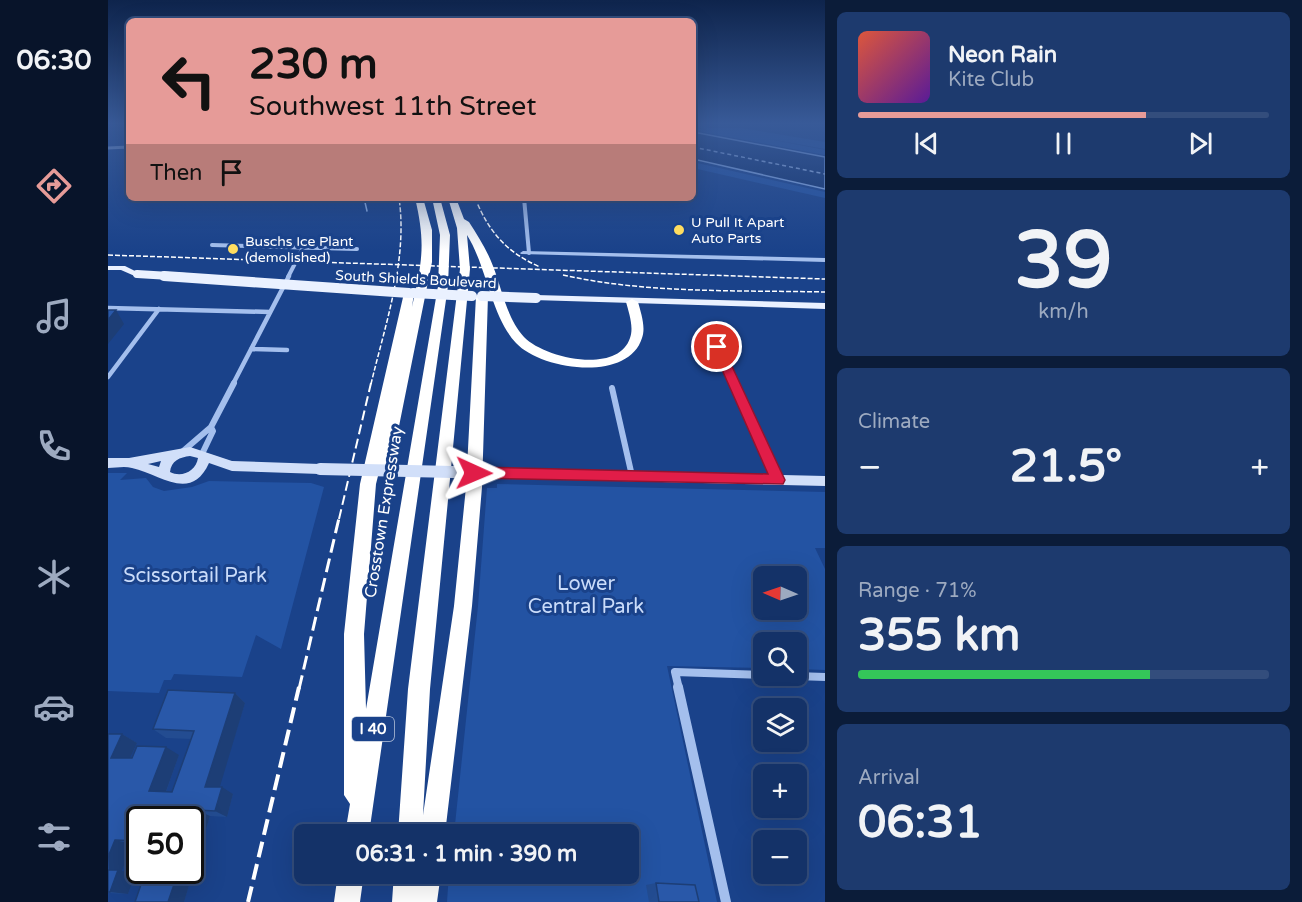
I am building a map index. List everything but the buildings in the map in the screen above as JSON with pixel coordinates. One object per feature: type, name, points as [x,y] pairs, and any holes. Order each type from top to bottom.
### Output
[{"type":"highway","points":[[381,471],[427,262],[427,230],[419,201]]},
{"type":"highway","name":"Crosstown Expressway","points":[[359,824],[443,286],[445,235],[437,201]]},
{"type":"highway","name":"I 40","points":[[411,824],[420,678],[465,269],[464,238],[453,201]]},
{"type":"highway","points":[[457,210],[487,264],[509,327],[517,340],[534,352],[556,361],[580,364],[605,361],[623,354],[633,345],[639,334],[632,302]]},
{"type":"highway","points":[[357,824],[354,634],[368,484],[411,293]]},
{"type":"highway","points":[[434,824],[463,606],[474,487],[482,296]]},
{"type":"highway","points":[[347,902],[349,884]]},
{"type":"highway","points":[[405,902],[406,884]]},
{"type":"highway","points":[[424,902],[426,884]]},
{"type":"main road","name":"South Shields Boulevard","points":[[108,268],[122,268],[137,274]]},
{"type":"main road","name":"South Shields Boulevard","points":[[108,275],[137,274],[411,293],[695,304],[825,306]]},
{"type":"main road","name":"South Shields Boulevard","points":[[695,304],[825,311]]},
{"type":"main road","points":[[108,463],[131,463],[194,451],[232,466]]},
{"type":"main road","points":[[164,474],[165,464],[179,453]]},
{"type":"main road","points":[[194,475],[203,466],[203,456]]},
{"type":"main road","points":[[131,463],[176,480],[232,466],[825,481]]},
{"type":"street","points":[[524,201],[526,253],[825,260]]},
{"type":"street","points":[[212,245],[357,249]]},
{"type":"street","points":[[179,453],[211,427],[303,248]]},
{"type":"street","points":[[108,308],[270,312]]},
{"type":"street","points":[[108,377],[159,309]]},
{"type":"street","points":[[709,329],[778,480]]},
{"type":"street","points":[[251,349],[287,350]]},
{"type":"street","points":[[612,388],[632,476]]},
{"type":"street","points":[[203,456],[213,431],[211,427]]},
{"type":"street","points":[[726,902],[675,672],[753,675]]},
{"type":"street","points":[[807,676],[825,677]]},
{"type":"green space","points":[[696,166],[711,166],[825,192],[825,198],[696,169]]},
{"type":"green space","name":"Scissortail Park","points":[[108,473],[127,473],[120,480],[146,478],[153,487],[164,491],[192,487],[209,481],[311,483],[324,487],[281,649],[256,635],[242,677],[174,674],[171,680],[164,680],[159,693],[108,691]]},
{"type":"green space","name":"Lower Central Park","points":[[497,484],[825,492],[825,548],[815,548],[825,569],[825,670],[807,669],[807,632],[753,632],[753,668],[667,666],[717,902],[447,902],[448,884],[639,884],[639,824],[455,824],[478,606],[487,488],[497,488]]},
{"type":"shaded area","points":[[724,166],[825,166],[825,189]]},
{"type":"waterway","points":[[365,201],[367,211]]},
{"type":"ferry route","points":[[786,166],[825,174]]},
{"type":"railway","points":[[398,265],[401,221],[399,201]]},
{"type":"railway","points":[[476,201],[486,221],[500,240],[517,255],[540,267]]},
{"type":"railway","points":[[108,255],[398,265]]},
{"type":"railway","points":[[371,384],[394,292],[398,265]]},
{"type":"railway","points":[[398,265],[825,279]]},
{"type":"railway","points":[[563,275],[660,288],[825,292]]},
{"type":"railway","points":[[339,519],[371,383]]},
{"type":"railway","points":[[299,689],[339,518]]},
{"type":"railway","points":[[248,902],[299,687]]},
{"type":"place","name":"U Pull It Apart Auto Parts","points":[[679,230]]},
{"type":"place","name":"Buschs Ice Plant (demolished)","points":[[233,249]]},
{"type":"route","points":[[474,473],[778,480],[717,347]]}]
